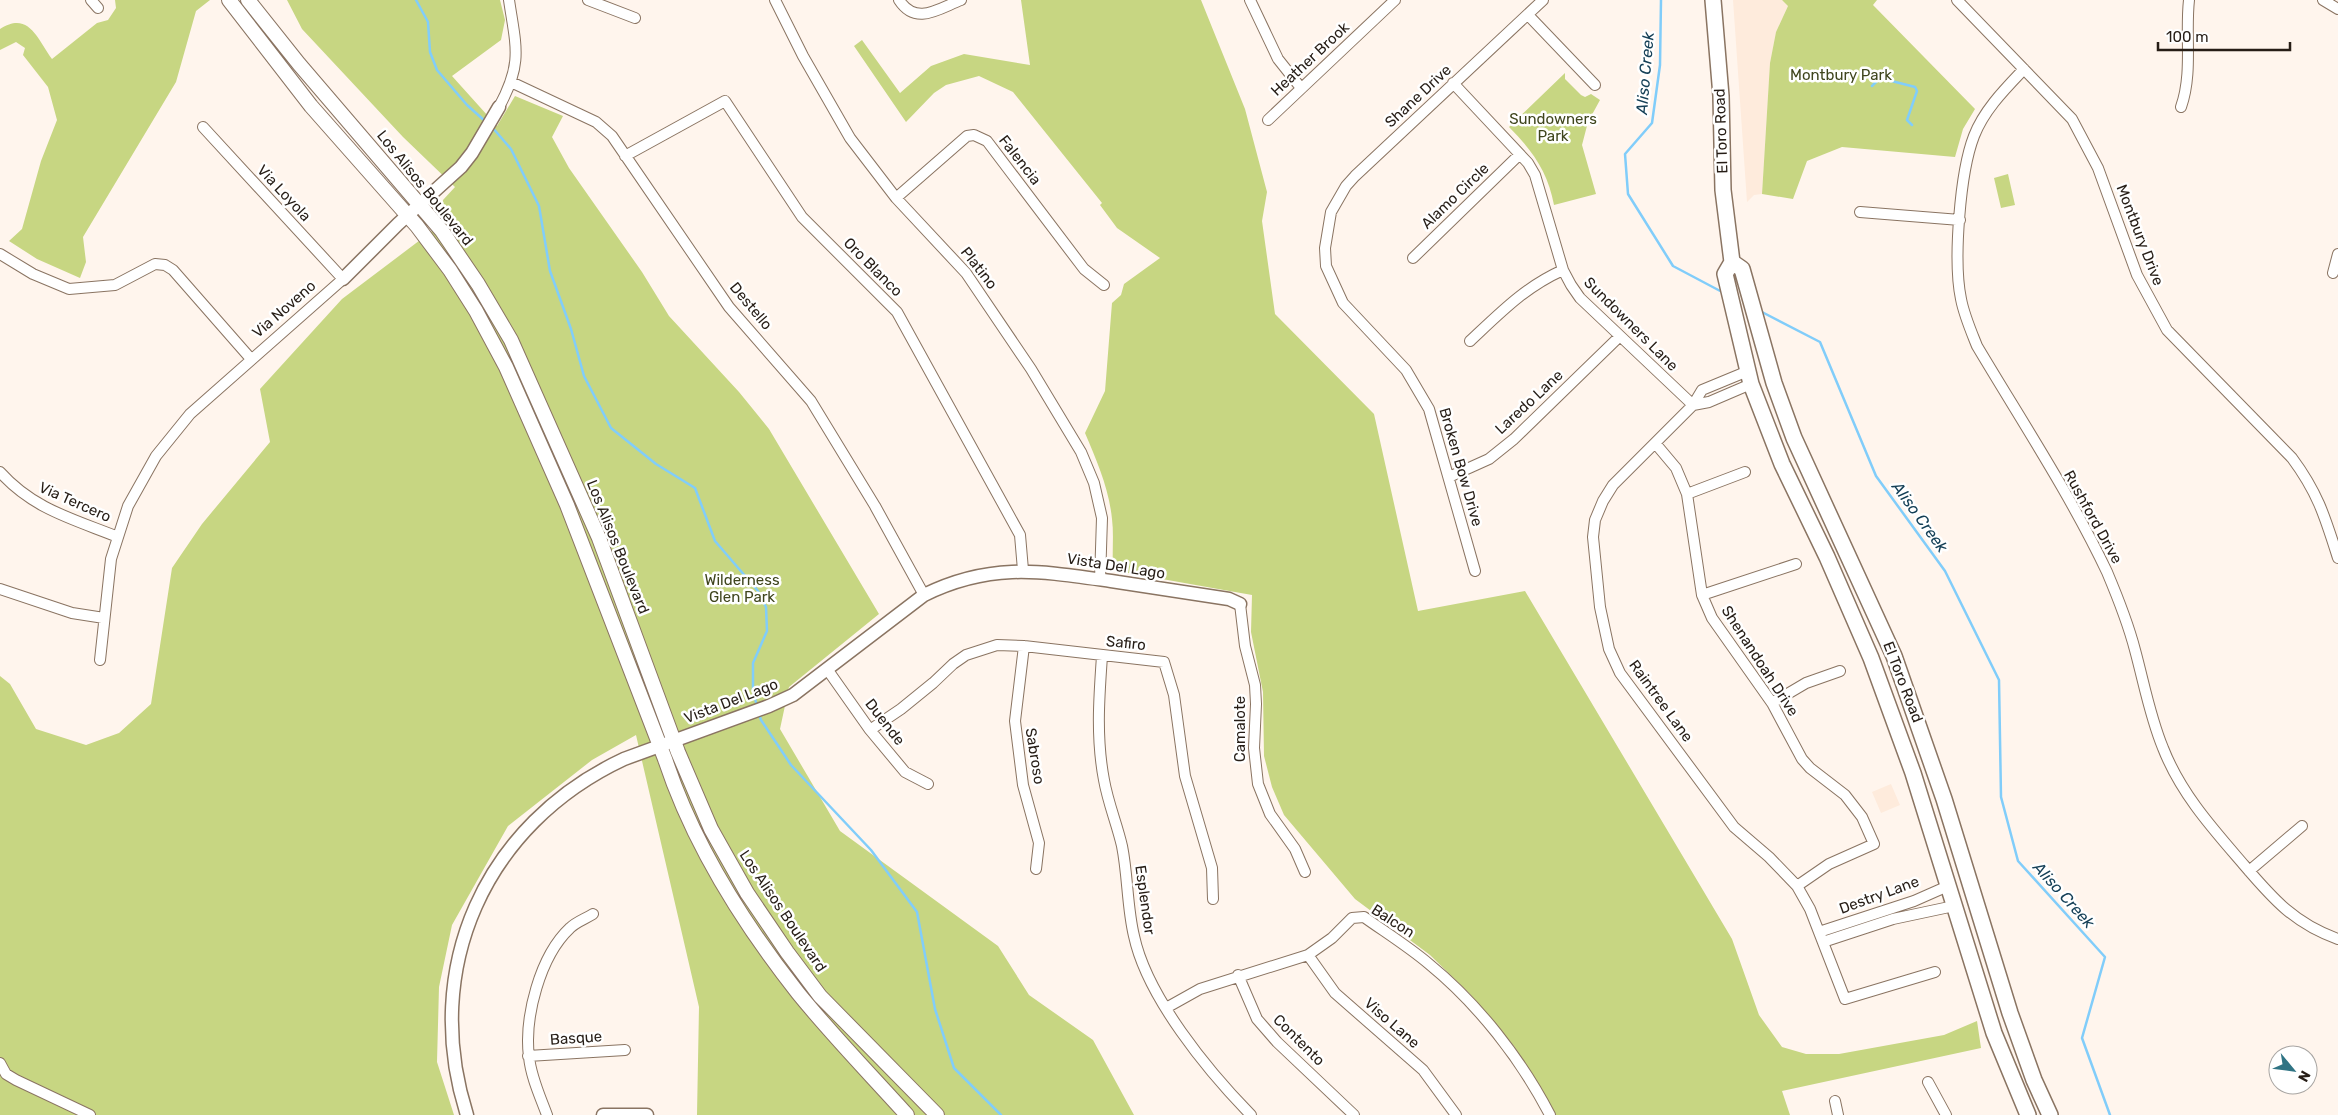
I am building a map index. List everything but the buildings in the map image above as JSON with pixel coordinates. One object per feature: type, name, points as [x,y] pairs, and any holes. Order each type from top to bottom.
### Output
[{"type":"main road","name":"Los Alisos Boulevard","points":[[229,0],[311,106],[408,216],[450,270],[476,310],[506,367],[567,505],[660,746],[676,794],[708,860],[742,917],[798,994],[907,1115]]},
{"type":"main road","name":"Los Alisos Boulevard","points":[[248,0],[299,64],[442,231],[467,266],[510,340],[600,538],[675,740],[711,830],[747,893],[820,996],[937,1115]]},
{"type":"main road","name":"El Toro Road","points":[[1713,0],[1721,96],[1723,190],[1728,268],[1736,325],[1749,378],[1782,464],[1827,557],[1871,658],[1913,773],[1994,1033],[2028,1115]]},
{"type":"main road","name":"El Toro Road","points":[[1728,268],[1742,269],[1774,383],[1794,438],[1894,656],[1944,799],[2010,1013],[2034,1080],[2050,1115]]},
{"type":"street","name":"Via Noveno","points":[[100,660],[111,559],[128,506],[156,456],[190,414],[343,279],[462,167],[479,142],[511,82],[517,55],[509,0]]},
{"type":"street","points":[[588,0],[635,18]]},
{"type":"street","name":"Platino","points":[[775,0],[803,56],[850,138],[896,198],[971,280],[1031,369],[1080,452],[1094,483],[1102,518],[1100,580]]},
{"type":"street","points":[[899,0],[908,11],[922,15],[961,0]]},
{"type":"street","name":"Heather Brook","points":[[1268,120],[1395,0]]},
{"type":"street","name":"Shane Drive","points":[[1328,225],[1336,201],[1350,181],[1543,0]]},
{"type":"street","name":"Montbury Drive","points":[[1957,0],[2061,106],[2080,133],[2098,168],[2137,275],[2167,330],[2292,458],[2321,504],[2338,558]]},
{"type":"street","points":[[2181,107],[2187,85],[2187,19],[2189,0]]},
{"type":"street","points":[[2323,0],[2338,9]]},
{"type":"street","points":[[1249,1],[1278,59],[1301,88]]},
{"type":"street","points":[[1528,15],[1595,85]]},
{"type":"street","name":"Rushford Drive","points":[[2024,69],[2001,93],[1982,120],[1974,136],[1965,176],[1960,220],[1958,277],[1961,300],[1977,346],[2066,496],[2108,575],[2128,626],[2162,746],[2172,769],[2194,806],[2249,871],[2290,915],[2312,928],[2338,938]]},
{"type":"street","name":"Destello","points":[[511,82],[596,122],[612,136],[729,307],[811,401],[875,506],[924,595]]},
{"type":"street","name":"Sundowners Lane","points":[[1453,83],[1528,164],[1535,176],[1563,270],[1580,298],[1692,405]]},
{"type":"street","name":"Oro Blanco","points":[[625,156],[726,100],[802,217],[897,312],[1020,534],[1023,570]]},
{"type":"street","name":"Via Loyola","points":[[203,126],[343,279]]},
{"type":"street","name":"Falencia","points":[[896,198],[967,136],[981,138],[993,149],[1084,269],[1104,285]]},
{"type":"street","name":"Alamo Circle","points":[[1413,258],[1519,154]]},
{"type":"street","points":[[1860,212],[1960,220]]},
{"type":"street","name":"Broken Bow Drive","points":[[1328,225],[1325,248],[1326,266],[1343,303],[1406,370],[1429,409],[1475,571]]},
{"type":"street","points":[[0,254],[33,274],[69,288],[115,285],[154,264],[165,265],[174,270],[251,359]]},
{"type":"street","points":[[2333,273],[2338,254]]},
{"type":"street","points":[[1470,341],[1521,294],[1541,280],[1563,270]]},
{"type":"street","name":"Laredo Lane","points":[[1449,477],[1488,459],[1514,439],[1620,336]]},
{"type":"street","points":[[1692,405],[1709,402],[1749,378]]},
{"type":"street","name":"Raintree Lane","points":[[1749,378],[1715,384],[1702,390],[1692,405],[1613,485],[1602,501],[1595,520],[1593,537],[1600,607],[1609,649],[1620,673],[1734,826],[1769,857],[1797,886],[1819,932],[1845,1000],[1935,972]]},
{"type":"street","points":[[1715,384],[1720,396]]},
{"type":"street","name":"Shenandoah Drive","points":[[1655,443],[1676,468],[1687,494],[1702,595],[1712,618],[1727,642],[1772,703],[1802,759],[1810,768],[1845,795],[1862,817],[1874,844],[1828,864],[1797,886]]},
{"type":"street","name":"Via Tercero","points":[[0,472],[15,489],[33,502],[118,537]]},
{"type":"street","points":[[1687,494],[1745,472]]},
{"type":"street","points":[[1702,595],[1796,564]]},
{"type":"street","name":"Vista Del Lago","points":[[467,1115],[455,1069],[452,1045],[452,1002],[459,953],[480,895],[508,851],[537,817],[554,802],[602,770],[675,740],[769,706],[792,695],[924,595],[948,583],[972,576],[1023,570],[1228,599],[1240,604]]},
{"type":"street","points":[[0,589],[72,613],[104,618]]},
{"type":"street","name":"Camalote","points":[[1240,604],[1245,646],[1254,685],[1256,704],[1254,748],[1258,784],[1270,814],[1295,849],[1305,872]]},
{"type":"street","name":"Safiro","points":[[870,730],[933,684],[952,664],[966,655],[997,645],[1024,646],[1164,662],[1174,695],[1187,785],[1212,868],[1213,899]]},
{"type":"street","name":"Sabroso","points":[[1024,646],[1015,720],[1023,784],[1039,843],[1036,870]]},
{"type":"street","name":"Esplendor","points":[[1102,656],[1097,730],[1104,781],[1122,847],[1134,937],[1144,968],[1166,1008],[1213,1073],[1251,1115]]},
{"type":"street","name":"Duende","points":[[828,669],[870,730],[905,772],[928,784]]},
{"type":"street","points":[[1772,703],[1806,683],[1840,671]]},
{"type":"street","points":[[2249,871],[2302,826]]},
{"type":"street","name":"Destry Lane","points":[[1819,932],[1904,904],[1948,886]]},
{"type":"street","points":[[1904,904],[1908,916]]},
{"type":"street","name":"Destry Lane","points":[[1823,942],[1908,916],[1954,906]]},
{"type":"street","points":[[547,1115],[533,1078],[528,1056],[532,1002],[544,966],[560,939],[571,927],[593,914]]},
{"type":"street","name":"Balcon","points":[[1166,1008],[1200,989],[1238,975],[1308,955],[1332,938],[1352,918],[1364,917],[1428,963],[1455,987],[1485,1020],[1517,1061],[1538,1092],[1550,1115]]},
{"type":"street","points":[[1854,920],[1858,931]]},
{"type":"street","name":"Viso Lane","points":[[1308,955],[1334,993],[1423,1070],[1456,1115]]},
{"type":"street","name":"Contento","points":[[1238,975],[1257,1019],[1277,1042],[1354,1115]]},
{"type":"street","name":"Basque","points":[[528,1056],[625,1050]]},
{"type":"street","points":[[0,1063],[6,1074],[16,1080],[90,1115]]},
{"type":"street","points":[[1928,1082],[1946,1115]]},
{"type":"street","points":[[1834,1101],[1838,1115]]},
{"type":"street","points":[[603,1115],[648,1115]]},
{"type":"shaded area","points":[[1733,0],[1782,0],[1788,6],[1776,32],[1770,63],[1762,194],[1754,195],[1747,202]]},
{"type":"shaded area","points":[[1891,784],[1900,805],[1881,813],[1872,792]]},
{"type":"green space","points":[[115,0],[210,0],[196,11],[176,82],[83,237],[86,262],[80,278],[37,259],[9,241],[22,229],[41,161],[57,120],[48,87],[23,55],[25,48],[16,42],[0,50],[0,29],[10,24],[26,25],[37,36],[52,59],[97,23],[108,20],[116,8]]},
{"type":"green space","name":"Wilderness Glen Park","points":[[287,0],[500,0],[505,20],[501,40],[452,76],[497,126],[515,96],[563,116],[552,137],[569,168],[642,272],[669,316],[739,392],[769,429],[879,614],[789,687],[780,729],[840,831],[998,946],[1029,995],[1093,1040],[1134,1115],[697,1115],[699,1007],[636,735],[592,760],[508,826],[452,925],[439,987],[437,1062],[454,1115],[0,1115],[0,676],[10,684],[36,729],[86,745],[119,733],[151,704],[172,568],[202,524],[270,442],[260,389],[342,299],[448,219],[441,210],[443,200],[455,187],[403,137],[302,29]]},
{"type":"green space","points":[[1021,0],[1201,0],[1245,109],[1267,192],[1262,221],[1275,314],[1374,414],[1418,611],[1525,591],[1732,939],[1759,1015],[1782,1047],[1806,1054],[1839,1054],[1944,1035],[1977,1021],[1981,1048],[1782,1091],[1790,1115],[1556,1115],[1514,1046],[1470,994],[1430,955],[1355,899],[1284,815],[1272,787],[1264,756],[1263,692],[1251,632],[1252,595],[1117,571],[1113,567],[1113,525],[1108,497],[1085,433],[1105,391],[1112,303],[1121,295],[1124,284],[1160,258],[1117,228],[1100,205],[1102,203],[1013,92],[979,76],[946,85],[934,93],[906,122],[854,46],[862,40],[900,93],[931,66],[964,54],[1030,65]]},
{"type":"green space","name":"Montbury Park","points":[[1782,0],[1877,0],[1873,5],[1975,109],[1963,129],[1955,157],[1842,147],[1807,161],[1793,199],[1762,194],[1770,63],[1776,32],[1788,6]]},
{"type":"green space","name":"Sundowners Park","points":[[1565,73],[1565,79],[1581,95],[1585,97],[1591,94],[1600,100],[1588,122],[1582,145],[1596,194],[1554,205],[1548,182],[1538,162],[1509,127]]},
{"type":"green space","points":[[2008,174],[2015,205],[2001,208],[1994,178]]},
{"type":"waterway","points":[[416,0],[428,22],[430,52],[437,70],[467,105],[486,122]]},
{"type":"waterway","name":"Aliso Creek","points":[[1661,0],[1660,65],[1652,123],[1625,154],[1628,194],[1673,266],[1724,293]]},
{"type":"waterway","points":[[1872,86],[1880,78],[1915,87],[1917,91],[1907,120],[1912,125]]},
{"type":"waterway","points":[[492,127],[511,149],[539,206],[550,271],[571,329],[584,376],[611,428],[656,464],[695,488],[715,541],[758,591],[766,607],[767,631],[753,663],[753,691],[757,706]]},
{"type":"waterway","name":"Aliso Creek","points":[[1760,311],[1820,342],[1876,476],[1945,571],[1999,680],[2001,797],[2018,861],[2105,957],[2082,1038],[2110,1115]]},
{"type":"waterway","points":[[759,714],[791,765],[871,850],[917,912],[935,1009],[954,1068],[1001,1115]]}]
